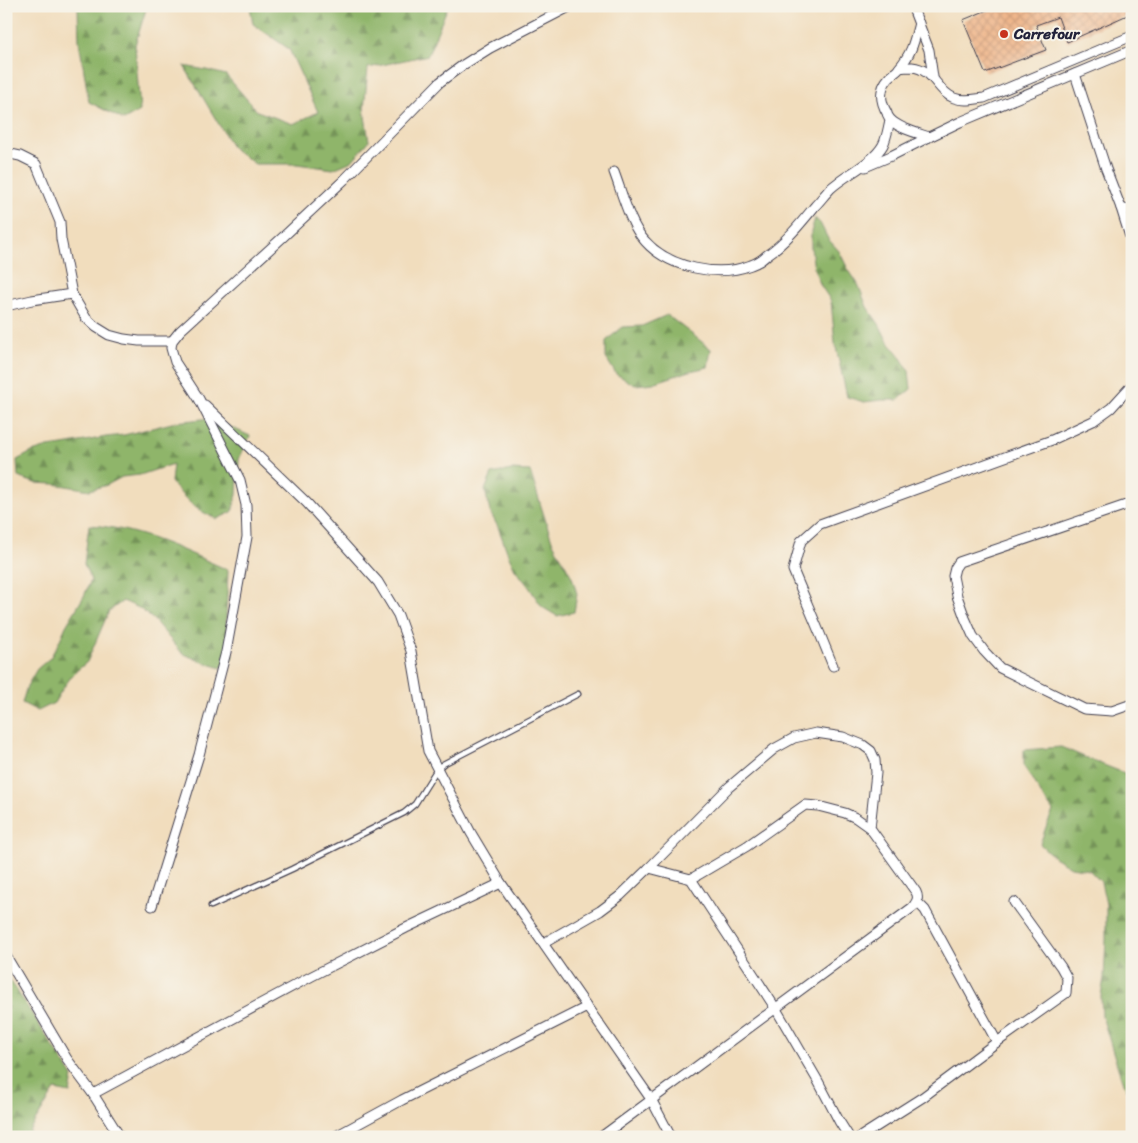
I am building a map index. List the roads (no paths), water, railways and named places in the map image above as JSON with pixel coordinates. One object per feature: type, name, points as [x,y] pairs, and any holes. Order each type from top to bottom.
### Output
[{"type":"street","points":[[152,906],[199,755],[226,652],[247,537],[246,504],[240,480],[199,400],[175,362],[171,348],[172,341],[180,331],[344,180],[440,82],[490,48],[571,6]]},
{"type":"street","points":[[912,6],[929,50],[933,77]]},
{"type":"street","points":[[919,23],[908,58],[889,77],[881,95],[882,106],[890,120],[929,137]]},
{"type":"street","points":[[900,68],[924,70],[933,77],[941,89],[954,98],[970,100],[984,98],[1132,36]]},
{"type":"street","points":[[853,172],[891,156],[960,122],[1132,50]]},
{"type":"street","points":[[1075,74],[1132,243]]},
{"type":"street","points":[[614,172],[634,225],[645,241],[657,252],[674,262],[696,269],[734,270],[752,265],[768,255],[796,229],[830,189],[876,155],[886,139],[890,120]]},
{"type":"street","points":[[6,153],[20,156],[36,164],[60,222],[61,238],[72,294],[86,318],[109,335],[139,341],[172,341]]},
{"type":"street","points":[[1121,208],[1132,211]]},
{"type":"street","points":[[6,306],[72,294]]},
{"type":"street","points":[[833,666],[793,570],[801,541],[820,524],[1052,440],[1093,421],[1111,408],[1132,385]]},
{"type":"street","points":[[199,400],[307,503],[378,582],[398,615],[411,651],[428,751],[437,769],[471,833],[501,883],[651,1099],[671,1137]]},
{"type":"street","points":[[1132,504],[958,562],[953,576],[957,596],[973,636],[984,652],[1000,668],[1084,710],[1112,711],[1132,704]]},
{"type":"street","points":[[544,944],[600,911],[620,896],[729,788],[774,749],[794,738],[816,733],[843,737],[863,745],[871,751],[875,760],[876,773],[870,828]]},
{"type":"street","points":[[601,1137],[912,907],[917,902],[918,897],[870,828],[845,813],[818,806],[805,805],[747,846],[691,879]]},
{"type":"street","points":[[649,868],[691,879],[776,1009],[849,1137]]},
{"type":"street","points":[[93,1094],[312,976],[501,883]]},
{"type":"street","points":[[917,902],[925,910],[997,1042]]},
{"type":"street","points":[[860,1137],[923,1097],[1066,993],[1067,978],[1061,967],[1014,902]]},
{"type":"street","points":[[6,956],[67,1059],[93,1094],[120,1137]]},
{"type":"street","points":[[334,1137],[402,1100],[587,1008]]},
{"type":"lane","points":[[211,906],[404,813],[414,804],[437,769],[443,764],[578,694]]},
{"type":"place","name":"Carrefour","points":[[1004,34]]}]
